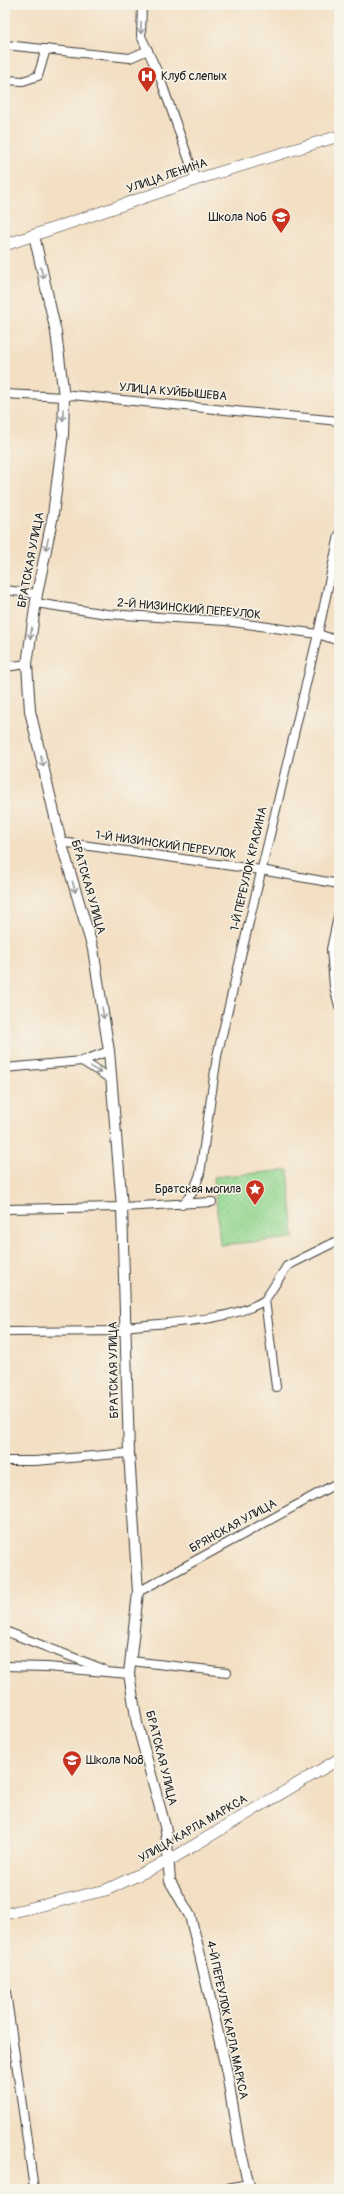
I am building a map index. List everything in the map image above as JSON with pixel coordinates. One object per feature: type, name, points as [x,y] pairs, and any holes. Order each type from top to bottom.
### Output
[{"type":"main road","name":"УЛИЦА ЛЕНИНА","points":[[5,245],[196,180],[339,136]]},
{"type":"main road","name":"УЛИЦА КАРЛА МАРКСА","points":[[5,1914],[106,1890],[168,1861],[339,1759]]},
{"type":"street","points":[[142,5],[141,36],[148,50],[196,180]]},
{"type":"street","points":[[5,45],[130,58],[148,50]]},
{"type":"street","points":[[5,80],[23,80],[38,76],[46,49]]},
{"type":"street","name":"БРАТСКАЯ УЛИЦА","points":[[34,235],[56,332],[64,397],[63,435],[53,515],[37,599],[27,664],[30,711],[61,842],[93,949],[109,1051],[122,1207],[129,1453],[138,1592],[129,1674],[137,1723],[166,1830],[168,1861]]},
{"type":"street","name":"УЛИЦА КУЙБЫШЕВА","points":[[5,394],[64,397],[80,396],[339,422]]},
{"type":"street","name":"1-Й ПЕРЕУЛОК КРАСИНА","points":[[182,1205],[193,1192],[200,1174],[217,1056],[318,634],[339,535]]},
{"type":"street","name":"2-Й НИЗИНСКИЙ ПЕРЕУЛОК","points":[[5,590],[37,599],[107,614],[225,621],[318,634],[339,641]]},
{"type":"street","points":[[5,667],[27,664]]},
{"type":"street","name":"1-Й НИЗИНСКИЙ ПЕРЕУЛОК","points":[[61,842],[261,870],[339,884]]},
{"type":"street","points":[[339,912],[331,949],[334,987],[339,1006]]},
{"type":"street","points":[[5,1068],[82,1061],[109,1051]]},
{"type":"street","points":[[82,1061],[111,1079]]},
{"type":"street","points":[[5,1209],[182,1205],[212,1202]]},
{"type":"street","points":[[5,1332],[126,1329],[227,1315],[253,1308],[265,1300],[287,1266],[339,1240]]},
{"type":"street","points":[[265,1300],[276,1387]]},
{"type":"street","points":[[5,1461],[35,1461],[129,1453]]},
{"type":"street","name":"БРЯНСКАЯ УЛИЦА","points":[[138,1592],[339,1482]]},
{"type":"street","points":[[5,1631],[74,1659],[115,1673]]},
{"type":"street","points":[[131,1661],[227,1672]]},
{"type":"street","points":[[5,1666],[48,1667],[129,1674]]},
{"type":"street","name":"4-Й ПЕРЕУЛОК КАРЛА МАРКСА","points":[[168,1861],[170,1881],[190,1916],[200,1955],[227,2073],[239,2145],[249,2186]]},
{"type":"street","points":[[5,1985],[34,2189]]},
{"type":"street","points":[[223,2189],[249,2186]]},
{"type":"green space","points":[[288,1170],[294,1238],[220,1245],[214,1177]]},
{"type":"place","name":"Клуб слепых","points":[[147,93]]},
{"type":"place","name":"Школа №6","points":[[281,234]]},
{"type":"place","name":"Братская могила","points":[[255,1206]]},
{"type":"place","name":"Школа №8","points":[[72,1777]]}]
